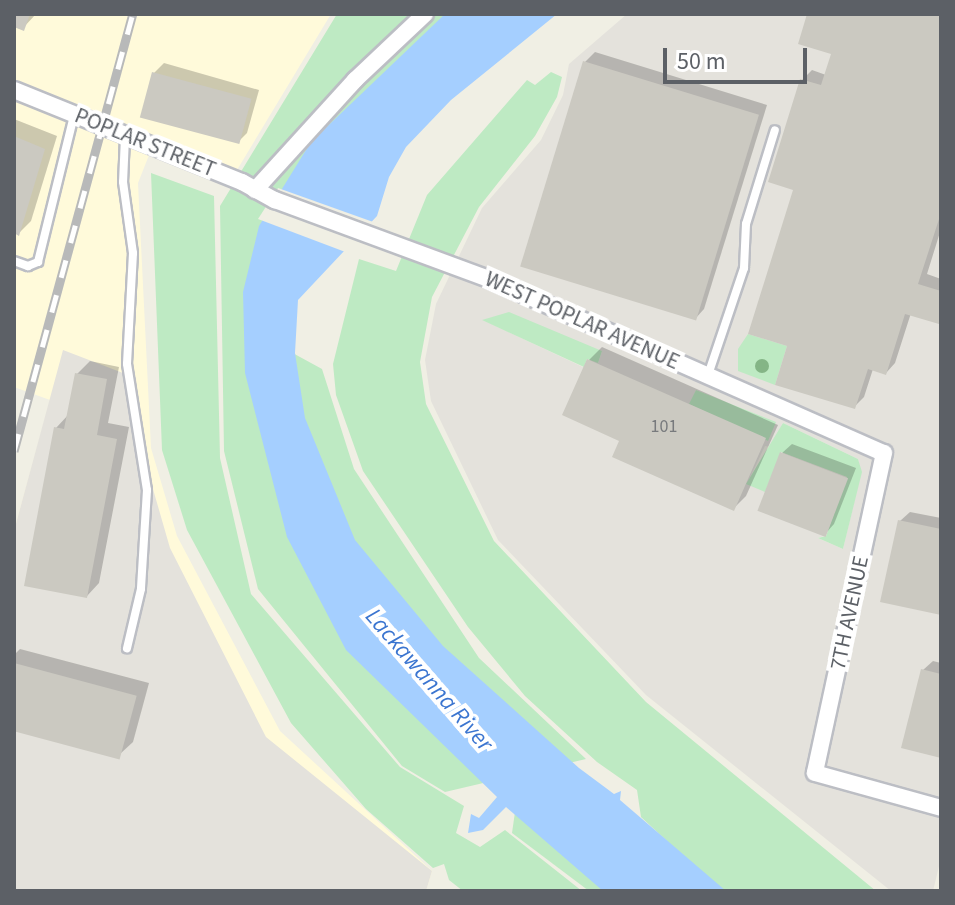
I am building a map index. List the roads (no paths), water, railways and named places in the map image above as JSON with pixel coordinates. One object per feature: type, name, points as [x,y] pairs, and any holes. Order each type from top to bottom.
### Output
[{"type":"street","points":[[255,190],[355,80],[425,14]]},
{"type":"street","name":"POPLAR STREET","points":[[14,90],[275,200]]},
{"type":"street","name":"WEST POPLAR AVENUE","points":[[275,200],[491,280],[884,453]]},
{"type":"street","name":"7TH AVENUE","points":[[884,453],[815,773],[941,808]]},
{"type":"lane","points":[[14,261],[28,266],[38,262],[74,115]]},
{"type":"lane","points":[[708,376],[744,268],[746,224],[775,130]]},
{"type":"lane","points":[[125,137],[123,182],[133,253],[127,364],[147,490],[141,589],[127,648]]},
{"type":"water","name":"Lackawanna River","points":[[445,14],[557,14],[451,100],[406,147],[389,177],[377,216],[298,300],[295,353],[305,418],[355,540],[443,646],[579,768],[614,794],[621,791],[620,800],[726,891],[603,891],[506,807],[483,830],[468,833],[471,814],[479,818],[497,797],[346,650],[287,537],[245,373],[243,292],[259,226],[311,142]]},
{"type":"railway","points":[[14,451],[133,14]]}]
